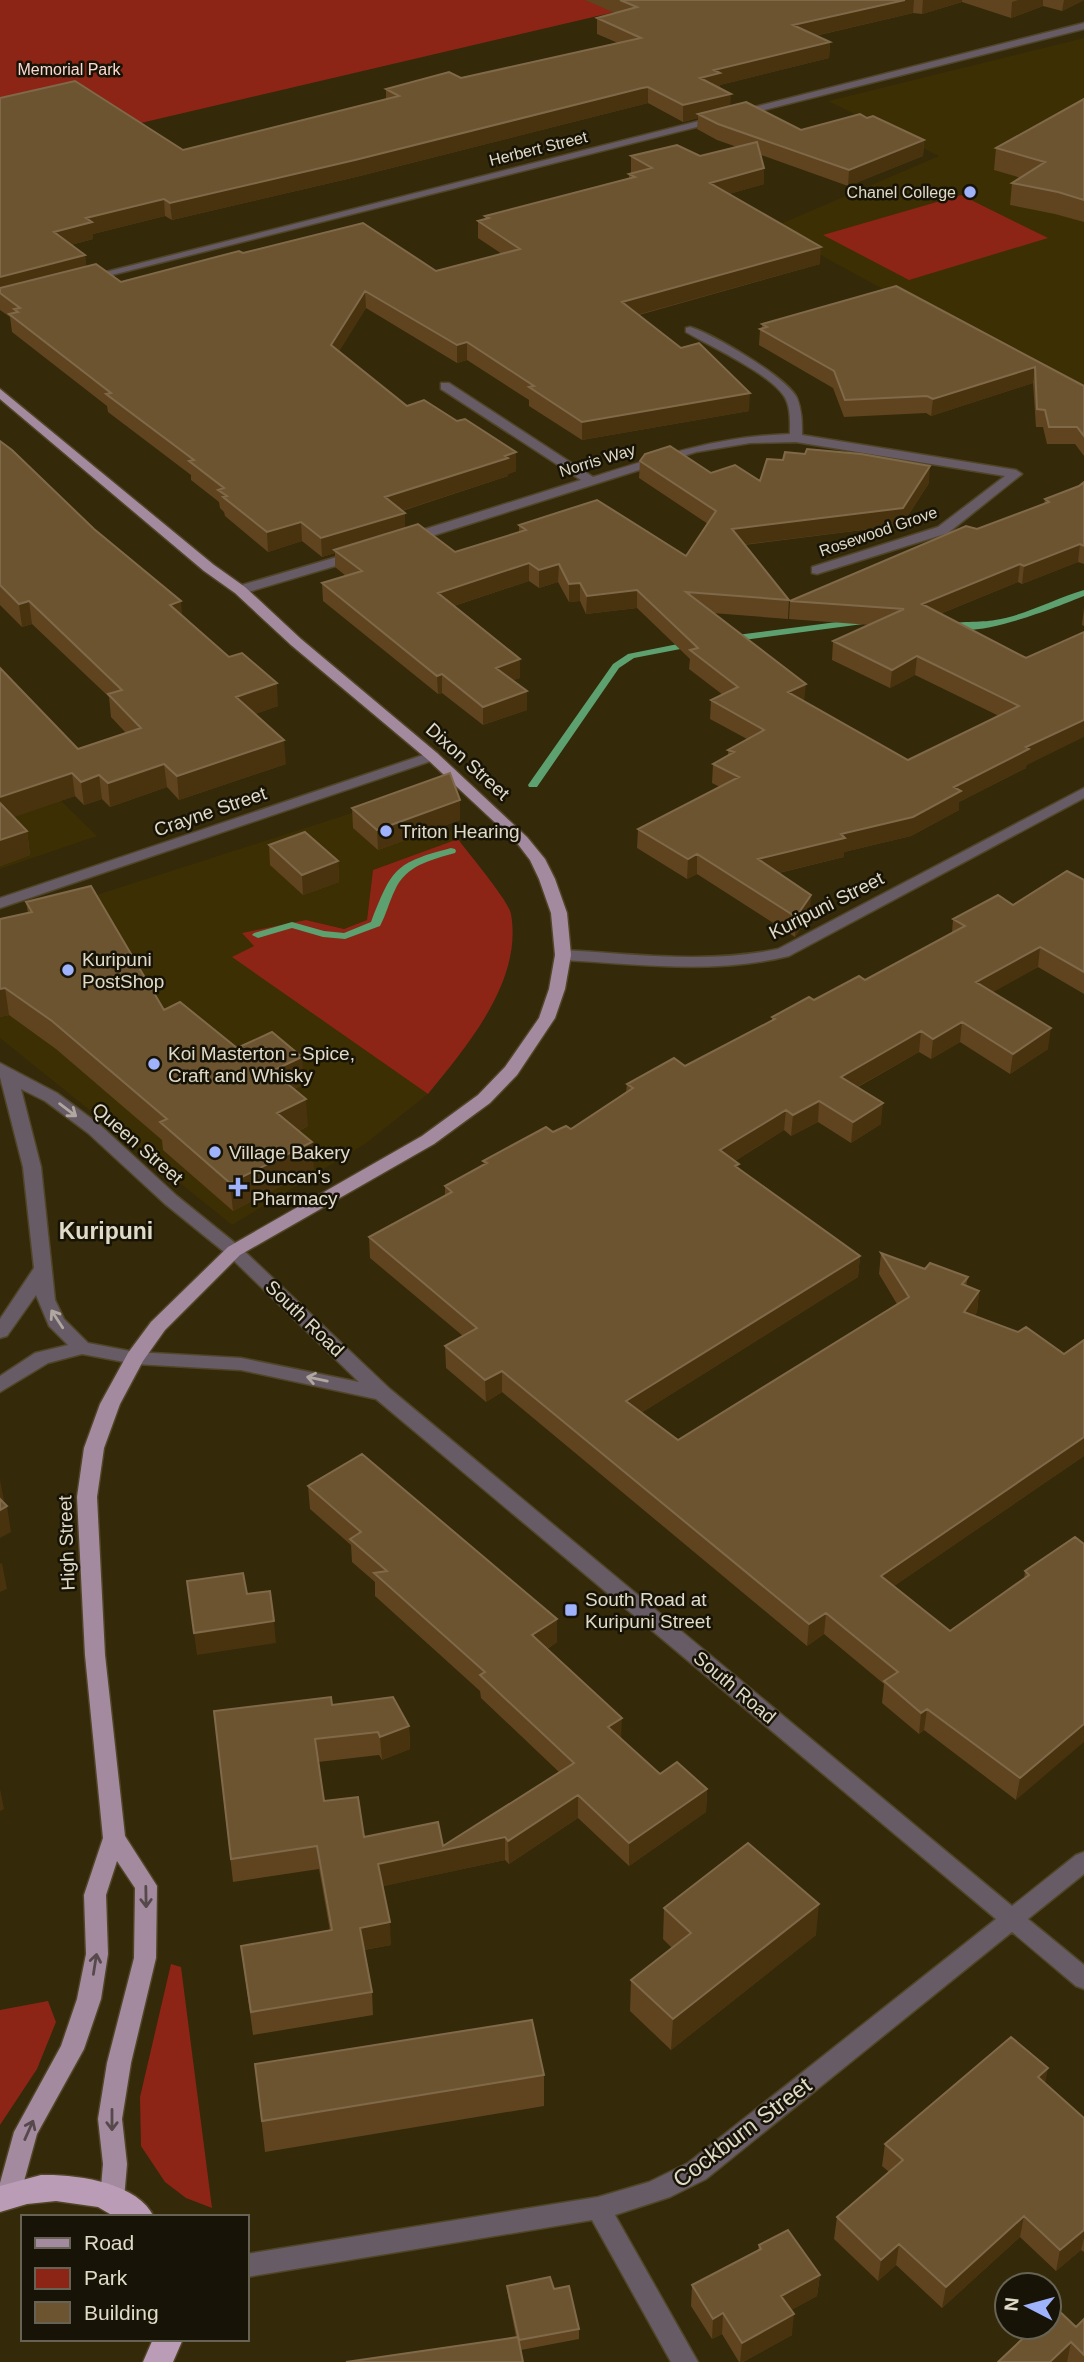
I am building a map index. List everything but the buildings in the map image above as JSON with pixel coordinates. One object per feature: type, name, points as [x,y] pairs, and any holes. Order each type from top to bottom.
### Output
[{"type":"highway","points":[[4,2197],[45,2188],[79,2189],[112,2199],[136,2215]]},
{"type":"highway","points":[[158,2362],[167,2341]]},
{"type":"main road","name":"Dixon Street","points":[[0,393],[209,568],[240,590],[296,642],[485,803],[537,859],[548,879],[559,913],[563,955],[557,989],[547,1018],[511,1071],[484,1099],[428,1140],[234,1251]]},
{"type":"main road","name":"High Street","points":[[4,2197],[26,2132],[72,2049],[89,1999],[97,1954],[95,1895],[114,1838],[95,1655],[87,1497],[94,1448],[110,1404],[135,1358],[174,1308],[234,1251]]},
{"type":"main road","name":"High Street","points":[[112,2199],[115,2164],[110,2119],[119,2063],[145,1958],[146,1886],[114,1838]]},
{"type":"street","name":"Herbert Street","points":[[81,280],[1084,26]]},
{"type":"street","points":[[690,330],[758,370],[789,393],[797,415],[796,438]]},
{"type":"street","points":[[446,386],[589,480]]},
{"type":"street","name":"Norris Way","points":[[396,543],[694,449],[750,439],[796,438],[1016,474]]},
{"type":"street","name":"Rosewood Grove","points":[[817,570],[943,530],[1016,474]]},
{"type":"street","points":[[240,590],[372,550]]},
{"type":"street","name":"Crayne Street","points":[[0,903],[432,756]]},
{"type":"street","name":"Kuripuni Street","points":[[563,955],[718,961],[767,958],[783,953],[1084,792]]},
{"type":"street","name":"Queen Street","points":[[4,1072],[51,1097],[94,1129],[171,1200],[234,1251]]},
{"type":"street","name":"Queen Street","points":[[4,1072],[24,1129],[32,1167],[46,1300],[57,1322],[82,1349]]},
{"type":"street","name":"South Road","points":[[234,1251],[383,1394],[1084,1979]]},
{"type":"street","points":[[0,1332],[21,1305],[44,1266]]},
{"type":"street","points":[[0,1385],[42,1358],[82,1349],[135,1358],[242,1364],[383,1394]]},
{"type":"street","name":"Cockburn Street","points":[[248,2265],[598,2208],[671,2187],[697,2171],[1084,1861]]},
{"type":"street","points":[[598,2208],[685,2362]]},
{"type":"shaded area","name":"Chanel College","points":[[1084,38],[1084,399],[771,228],[939,156],[828,101]]},
{"type":"shaded area","points":[[0,687],[5,746],[97,836],[0,869]]},
{"type":"shaded area","points":[[411,794],[458,839],[373,870],[367,920],[344,929],[306,920],[233,957],[428,1094],[365,1144],[232,1225],[0,1038],[0,926]]},
{"type":"green space","name":"Memorial Park","points":[[0,0],[666,0],[0,156]]},
{"type":"green space","points":[[961,195],[1048,238],[909,280],[823,235]]},
{"type":"green space","points":[[458,839],[509,908],[512,939],[509,964],[489,1011],[475,1034],[428,1094],[232,957],[254,946],[242,933],[306,920],[344,929],[367,920],[373,870]]},
{"type":"green space","points":[[171,1964],[181,1967],[212,2208],[186,2198],[165,2182],[141,2146],[140,2097]]},
{"type":"green space","points":[[48,2001],[56,2022],[37,2069],[0,2125],[0,2010]]},
{"type":"waterway","points":[[951,626],[1003,622],[1084,593]]},
{"type":"waterway","points":[[729,639],[860,622]]},
{"type":"waterway","points":[[533,785],[616,666],[631,656],[693,644]]},
{"type":"waterway","points":[[258,935],[292,925],[323,934],[345,936],[376,924],[389,891],[400,873],[417,862],[451,851]]},
{"type":"place","name":"Chanel College","points":[[970,192]]},
{"type":"place","name":"Triton Hearing","points":[[386,831]]},
{"type":"place","name":"Kuripuni PostShop","points":[[68,970]]},
{"type":"place","name":"Koi Masterton - Spice, Craft and Whisky","points":[[154,1064]]},
{"type":"place","name":"Village Bakery","points":[[215,1152]]},
{"type":"place","name":"Duncan's Pharmacy","points":[[238,1187]]},
{"type":"place","name":"South Road at Kuripuni Street","points":[[571,1610]]},
{"type":"district","name":"Kuripuni","points":[[106,1231]]}]
